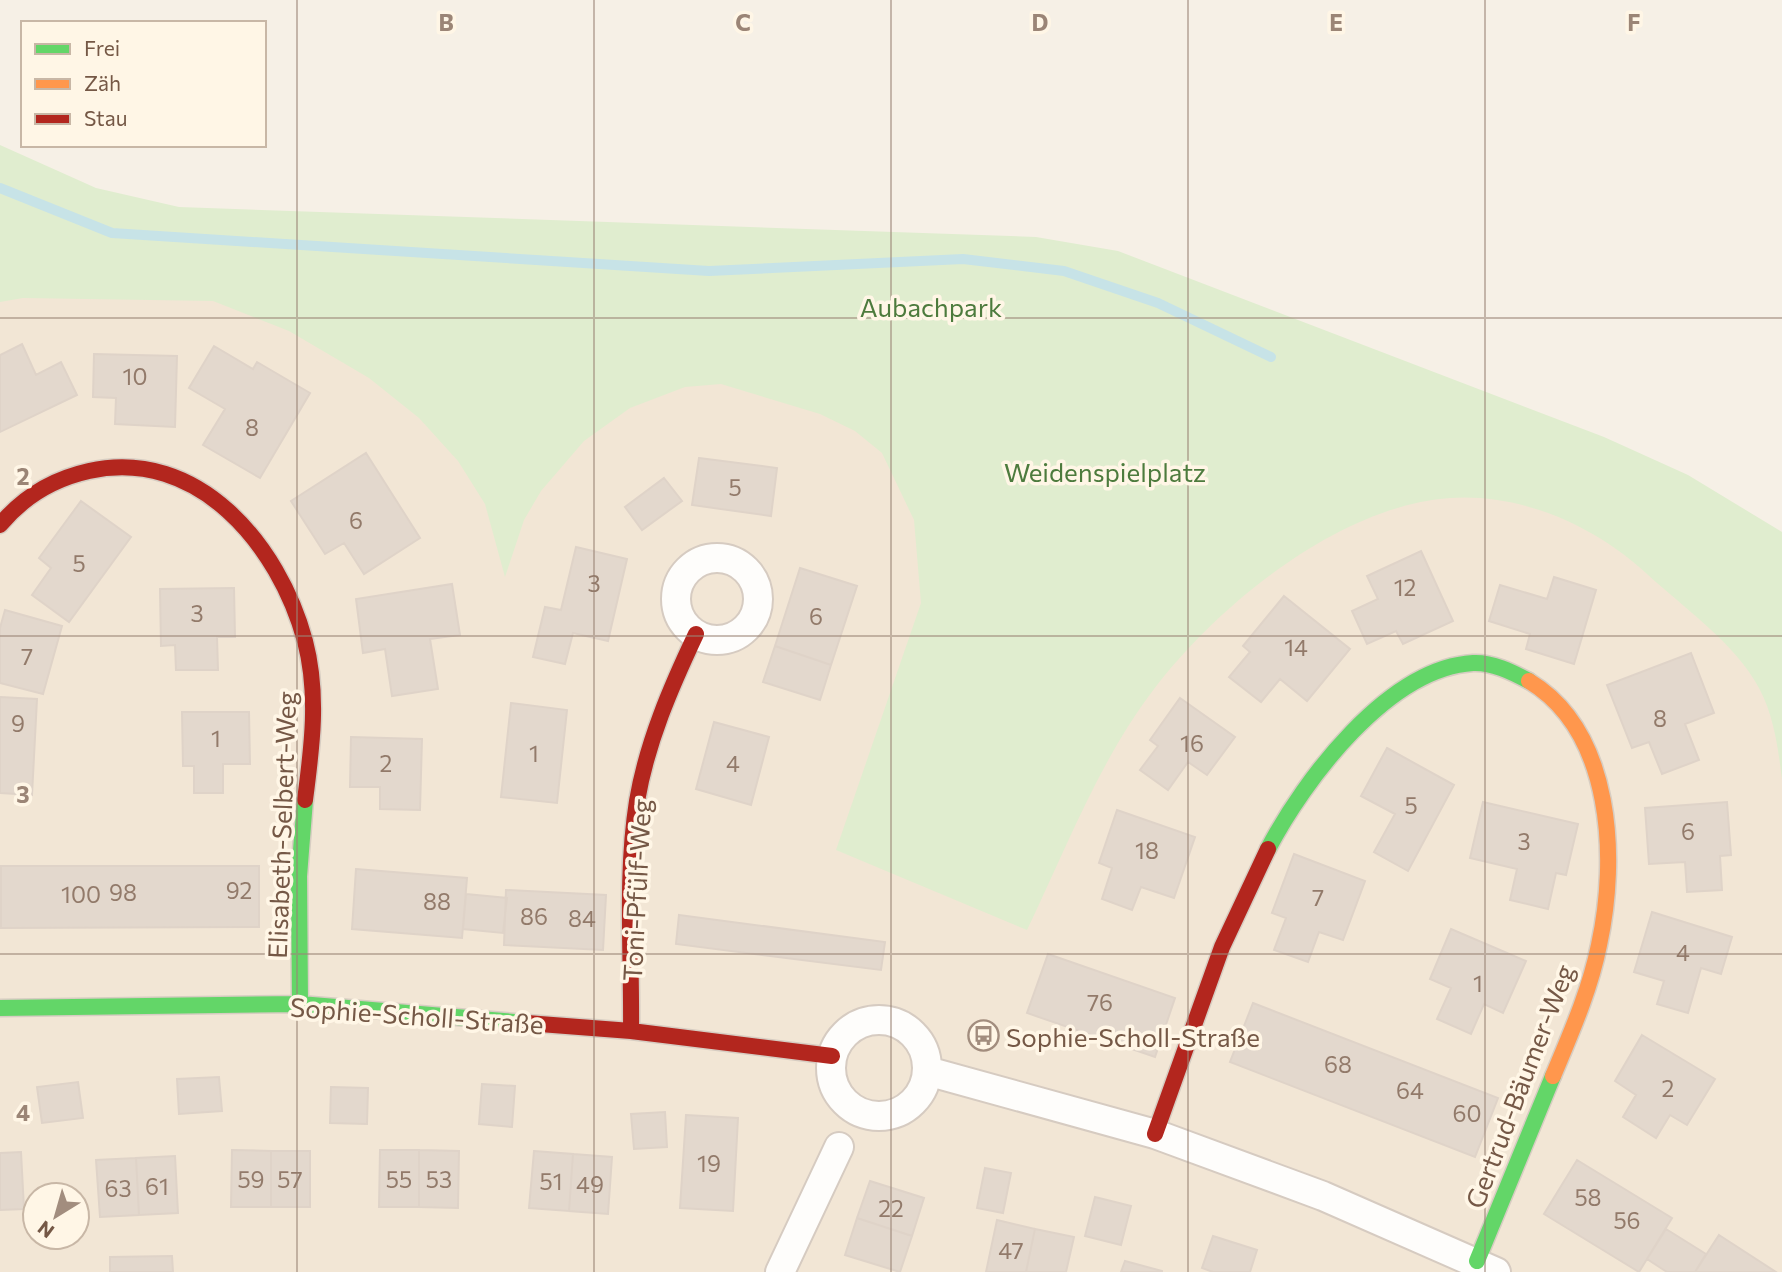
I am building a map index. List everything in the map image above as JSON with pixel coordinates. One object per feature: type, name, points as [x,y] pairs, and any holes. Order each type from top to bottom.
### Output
[{"type":"street","name":"Elisabeth-Selbert-Weg","points":[[0,525],[9,511],[45,485],[84,471],[139,466],[185,481],[223,504],[282,579],[303,634],[312,684],[313,729],[301,835],[300,1004]]},
{"type":"street","name":"Toni-Pfülf-Weg","points":[[631,1031],[634,826],[648,752],[670,689],[696,634]]},
{"type":"street","name":"Gertrud-Bäumer-Weg","points":[[1155,1134],[1238,911],[1272,841],[1301,795],[1344,743],[1399,692],[1436,671],[1474,663],[1512,672],[1545,690],[1570,713],[1592,759],[1606,829],[1603,924],[1581,1008],[1486,1267]]},
{"type":"street","name":"Sophie-Scholl-Straße","points":[[0,1008],[300,1004],[631,1031],[832,1056]]},
{"type":"street","points":[[885,1020],[911,1032],[926,1056],[927,1071],[924,1087],[915,1100],[902,1110],[887,1115],[871,1115],[844,1100],[835,1087],[832,1056],[838,1043],[858,1025],[885,1020]]},
{"type":"street","points":[[927,1071],[1155,1134],[1323,1196],[1486,1267]]},
{"type":"street","points":[[780,1272],[839,1147]]},
{"type":"shaded area","points":[[95,250],[1394,415],[1782,624],[1782,1272],[0,1272],[0,282]]},
{"type":"green space","points":[[0,145],[96,188],[179,207],[1036,237],[1118,251],[1604,437],[1688,475],[1782,532],[1782,779],[1772,721],[1759,688],[1749,672],[1723,641],[1627,557],[1581,528],[1530,507],[1477,498],[1450,498],[1408,505],[1366,519],[1285,565],[1247,593],[1212,624],[1181,657],[1154,689],[1116,746],[1084,806],[1027,930],[836,850],[921,603],[914,520],[882,453],[855,431],[820,414],[721,384],[685,387],[630,408],[584,441],[541,491],[524,520],[505,577],[485,504],[458,461],[419,418],[369,378],[289,331],[213,301],[23,298],[0,302]]},
{"type":"building","points":[[22,344],[36,375],[61,362],[77,395],[0,432],[0,355]]},
{"type":"building","points":[[214,346],[253,369],[257,362],[310,393],[260,478],[203,445],[225,409],[189,388]]},
{"type":"building","points":[[94,354],[177,356],[175,427],[115,424],[116,398],[93,397]]},
{"type":"building","points":[[366,453],[420,538],[364,574],[344,543],[325,554],[291,501]]},
{"type":"building","points":[[699,458],[777,468],[771,516],[692,505]]},
{"type":"building","points":[[664,478],[682,501],[642,530],[625,507]]},
{"type":"building","points":[[81,501],[131,537],[69,622],[32,595],[51,568],[39,558]]},
{"type":"building","points":[[576,547],[627,559],[608,641],[573,633],[565,664],[533,657],[545,607],[561,610]]},
{"type":"building","points":[[1421,551],[1453,621],[1403,644],[1396,631],[1367,644],[1352,611],[1378,599],[1367,576]]},
{"type":"building","points":[[800,568],[857,586],[831,665],[775,646]]},
{"type":"building","points":[[1554,577],[1596,590],[1574,664],[1526,649],[1530,634],[1489,621],[1500,585],[1547,599]]},
{"type":"building","points":[[452,584],[460,635],[430,639],[438,689],[392,696],[385,649],[363,653],[356,599]]},
{"type":"building","points":[[234,588],[235,637],[217,637],[218,670],[176,670],[175,645],[161,646],[160,589]]},
{"type":"building","points":[[1284,596],[1350,649],[1307,701],[1280,679],[1261,702],[1229,677],[1250,652],[1243,646]]},
{"type":"building","points":[[5,610],[62,626],[43,694],[0,683],[0,628]]},
{"type":"building","points":[[775,646],[831,665],[820,700],[763,682]]},
{"type":"building","points":[[1691,653],[1714,713],[1685,724],[1699,760],[1662,774],[1649,742],[1632,748],[1607,685]]},
{"type":"building","points":[[0,697],[37,699],[32,795],[0,793]]},
{"type":"building","points":[[1180,698],[1235,737],[1207,775],[1188,762],[1168,790],[1140,770],[1158,746],[1150,740]]},
{"type":"building","points":[[511,703],[567,710],[557,803],[501,797]]},
{"type":"building","points":[[182,712],[249,712],[250,764],[223,764],[223,793],[194,793],[194,766],[183,766]]},
{"type":"building","points":[[714,722],[769,737],[751,805],[696,789]]},
{"type":"building","points":[[351,737],[422,739],[420,810],[380,809],[380,787],[350,787]]},
{"type":"building","points":[[1387,748],[1454,785],[1408,871],[1374,852],[1395,814],[1361,796]]},
{"type":"building","points":[[1483,802],[1578,824],[1566,875],[1556,873],[1548,909],[1510,900],[1517,869],[1470,858]]},
{"type":"building","points":[[1727,802],[1731,855],[1720,856],[1722,890],[1687,892],[1685,862],[1649,864],[1645,808]]},
{"type":"building","points":[[1117,810],[1195,837],[1174,898],[1141,887],[1132,910],[1102,899],[1112,868],[1099,863]]},
{"type":"building","points":[[1294,854],[1365,881],[1343,940],[1319,932],[1308,962],[1274,950],[1286,918],[1272,913]]},
{"type":"building","points":[[1,866],[259,866],[259,927],[1,928]]},
{"type":"building","points":[[356,869],[467,878],[462,938],[352,929]]},
{"type":"building","points":[[506,890],[606,895],[603,950],[504,945]]},
{"type":"building","points":[[466,894],[507,898],[503,933],[463,929]]},
{"type":"building","points":[[1652,912],[1732,937],[1721,974],[1701,968],[1688,1013],[1657,1004],[1664,981],[1634,972]]},
{"type":"building","points":[[679,915],[885,942],[881,970],[676,944]]},
{"type":"building","points":[[1451,929],[1526,961],[1503,1013],[1484,1004],[1471,1034],[1437,1019],[1451,988],[1430,979]]},
{"type":"building","points":[[1048,954],[1175,998],[1155,1057],[1027,1013]]},
{"type":"building","points":[[1253,1003],[1498,1098],[1475,1157],[1230,1062]]},
{"type":"building","points":[[1642,1035],[1715,1079],[1687,1125],[1670,1115],[1656,1138],[1623,1117],[1636,1095],[1615,1081]]},
{"type":"building","points":[[219,1077],[222,1111],[179,1114],[177,1079]]},
{"type":"building","points":[[78,1082],[83,1118],[42,1123],[37,1087]]},
{"type":"building","points":[[482,1084],[515,1086],[512,1127],[479,1124]]},
{"type":"building","points":[[331,1087],[368,1088],[367,1124],[330,1123]]},
{"type":"building","points":[[665,1112],[667,1147],[634,1149],[631,1114]]},
{"type":"building","points":[[686,1115],[738,1118],[733,1211],[680,1208]]},
{"type":"building","points":[[232,1150],[271,1151],[271,1207],[231,1207]]},
{"type":"building","points":[[380,1150],[419,1150],[419,1207],[379,1207]]},
{"type":"building","points":[[419,1150],[459,1151],[458,1208],[419,1207]]},
{"type":"building","points":[[271,1151],[310,1151],[310,1207],[271,1207]]},
{"type":"building","points":[[534,1151],[573,1154],[569,1211],[529,1208]]},
{"type":"building","points":[[21,1152],[21,1209],[0,1210],[0,1153]]},
{"type":"building","points":[[573,1154],[612,1157],[608,1214],[569,1211]]},
{"type":"building","points":[[175,1156],[178,1213],[139,1215],[136,1158]]},
{"type":"building","points":[[136,1158],[139,1215],[100,1217],[96,1160]]},
{"type":"building","points":[[1577,1160],[1672,1218],[1639,1272],[1544,1214]]},
{"type":"building","points":[[985,1168],[1011,1173],[1003,1213],[977,1208]]},
{"type":"building","points":[[870,1181],[924,1198],[912,1236],[857,1218]]},
{"type":"building","points":[[1095,1197],[1131,1206],[1121,1245],[1085,1236]]},
{"type":"building","points":[[857,1218],[912,1236],[900,1272],[845,1255]]},
{"type":"building","points":[[997,1220],[1035,1229],[1026,1272],[986,1272]]},
{"type":"building","points":[[1035,1229],[1074,1237],[1066,1272],[1026,1272]]},
{"type":"building","points":[[1666,1229],[1706,1254],[1695,1272],[1667,1272],[1647,1259]]},
{"type":"building","points":[[1719,1235],[1776,1272],[1695,1272]]},
{"type":"building","points":[[1213,1236],[1257,1250],[1250,1272],[1213,1272],[1202,1268]]},
{"type":"building","points":[[172,1256],[173,1272],[110,1272],[110,1257]]},
{"type":"building","points":[[1125,1261],[1162,1271],[1162,1272],[1121,1272]]},
{"type":"waterway","points":[[0,188],[112,233],[709,271],[963,259],[1064,271],[1158,303],[1271,357]]},
{"type":"traffic: fast","points":[[1268,849],[1303,792],[1326,761],[1380,706],[1410,684],[1441,670],[1473,663],[1495,666],[1529,681]]},
{"type":"traffic: fast","points":[[300,1004],[299,876],[305,800]]},
{"type":"traffic: fast","points":[[0,1008],[300,1004],[527,1023]]},
{"type":"traffic: fast","points":[[1477,1261],[1553,1076]]},
{"type":"traffic: slow","points":[[1529,681],[1557,703],[1578,732],[1593,764],[1603,800],[1607,837],[1608,874],[1599,945],[1585,995],[1553,1076]]},
{"type":"traffic: jam","points":[[0,525],[19,505],[51,484],[89,471],[129,467],[165,474],[198,489],[228,511],[254,539],[276,571],[293,605],[305,641],[313,701],[312,740],[305,800]]},
{"type":"traffic: jam","points":[[631,1031],[630,887],[637,801],[653,736],[696,634]]},
{"type":"traffic: jam","points":[[1155,1134],[1222,947],[1268,849]]},
{"type":"traffic: jam","points":[[527,1023],[631,1031],[832,1056]]},
{"type":"place","name":"Sophie-Scholl-Straße","points":[[983,1036]]},
{"type":"park label","name":"Aubachpark","points":[[931,306]]},
{"type":"park label","name":"Weidenspielplatz","points":[[1105,471]]}]
